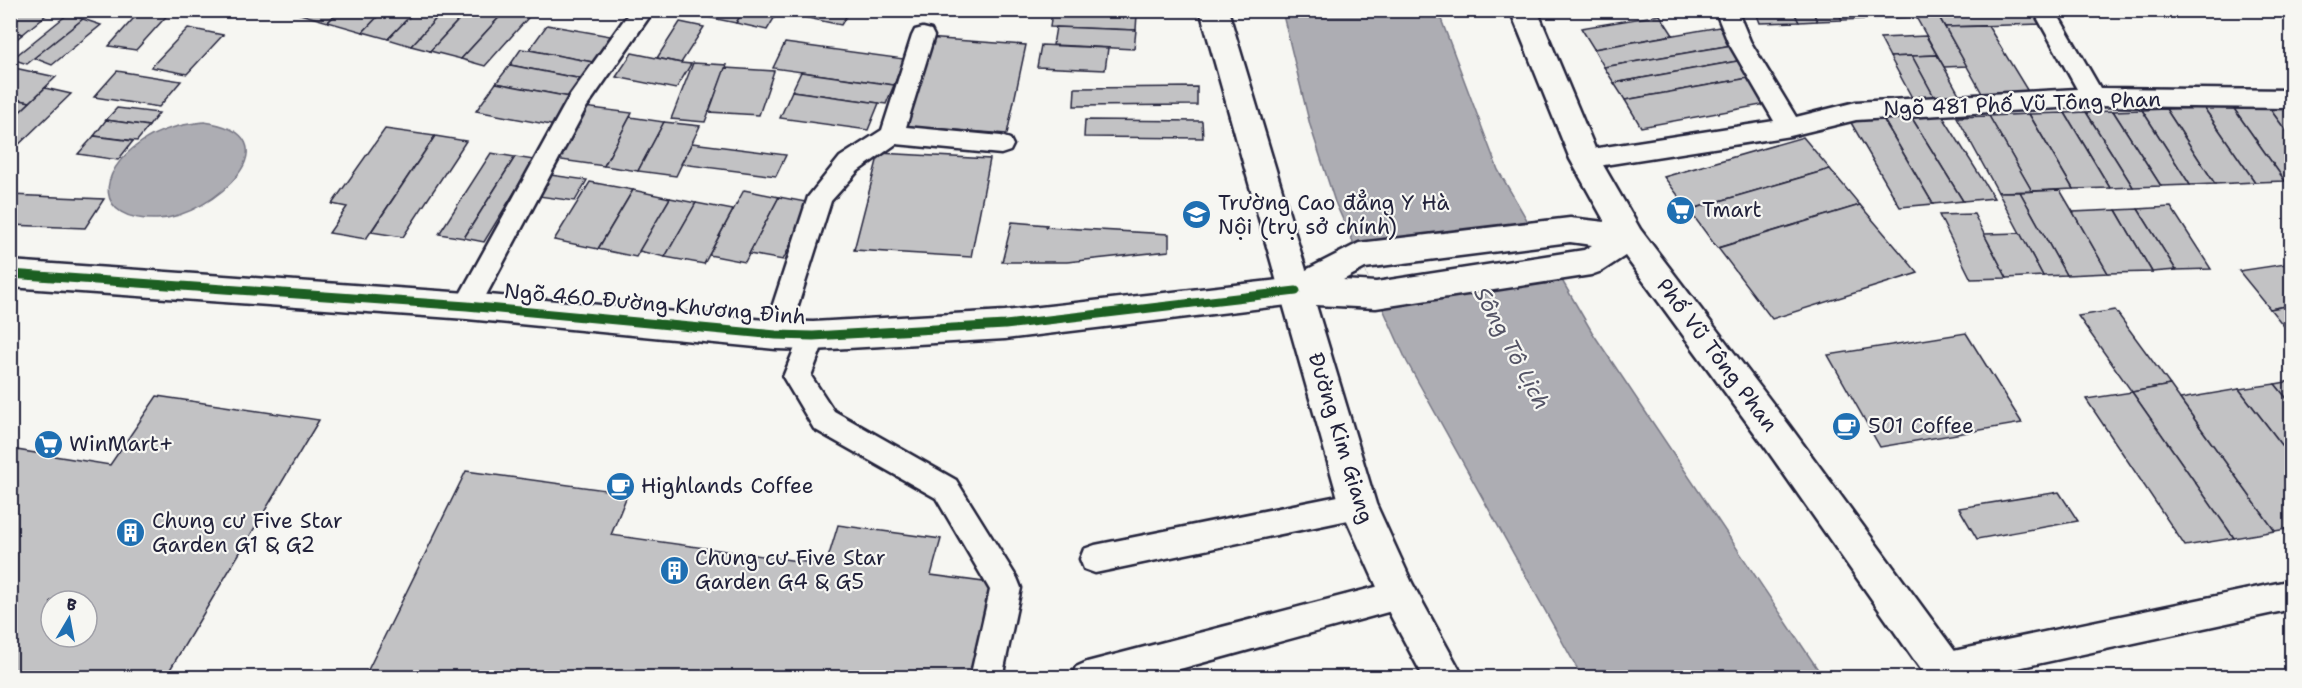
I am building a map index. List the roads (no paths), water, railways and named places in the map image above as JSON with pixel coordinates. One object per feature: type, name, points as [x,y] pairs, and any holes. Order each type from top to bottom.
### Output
[{"type":"main road","name":"Đường Kim Giang","points":[[1214,10],[1358,505],[1399,595],[1445,678]]},
{"type":"main road","name":"Phố Vũ Tông Phan","points":[[1523,10],[1585,159],[1629,238],[1778,436],[1948,673]]},
{"type":"main road","points":[[1296,291],[1359,256],[1570,230],[1629,238]]},
{"type":"main road","points":[[1296,291],[1376,295],[1591,262],[1629,238]]},
{"type":"main road","name":"Ngõ 460 Đường Khương Đình","points":[[10,274],[467,306],[776,335],[813,336],[1005,325],[1296,291]]},
{"type":"lane","points":[[467,306],[577,103],[643,10]]},
{"type":"lane","points":[[1726,10],[1740,42],[1790,127]]},
{"type":"lane","points":[[2044,10],[2093,97]]},
{"type":"lane","points":[[776,335],[820,197],[849,164],[892,135],[923,36]]},
{"type":"lane","name":"Ngõ 481 Phố Vũ Tông Phan","points":[[1585,159],[1790,127],[1856,111],[2093,97],[2292,99]]},
{"type":"lane","points":[[892,135],[1000,145]]},
{"type":"lane","points":[[813,336],[797,377],[824,420],[946,489],[1006,588],[986,678]]},
{"type":"lane","points":[[1095,559],[1358,505]]},
{"type":"lane","points":[[1948,673],[2292,594]]},
{"type":"lane","points":[[1086,678],[1399,595]]},
{"type":"water","name":"Sông Tô Lịch","points":[[1282,11],[1438,11],[1498,170],[1592,332],[1823,677],[1582,677],[1407,362],[1335,202],[1310,125]]},
{"type":"water","points":[[204,122],[232,130],[245,142],[246,158],[238,175],[222,191],[202,205],[179,215],[157,219],[136,217],[121,212],[112,203],[108,193],[110,180],[116,167],[126,155],[147,138],[163,131]]},
{"type":"place","name":"Tmart","points":[[1681,210]]},
{"type":"place","name":"Trường Cao đẳng Y Hà Nội (trụ sở chính)","points":[[1197,215]]},
{"type":"place","name":"501 Coffee","points":[[1847,426]]},
{"type":"place","name":"WinMart+","points":[[48,444]]},
{"type":"place","name":"Highlands Coffee","points":[[620,486]]},
{"type":"place","name":"Chung cư Five Star Garden G1 & G2","points":[[131,533]]},
{"type":"place","name":"Chung cư Five Star Garden G4 & G5","points":[[674,570]]}]
